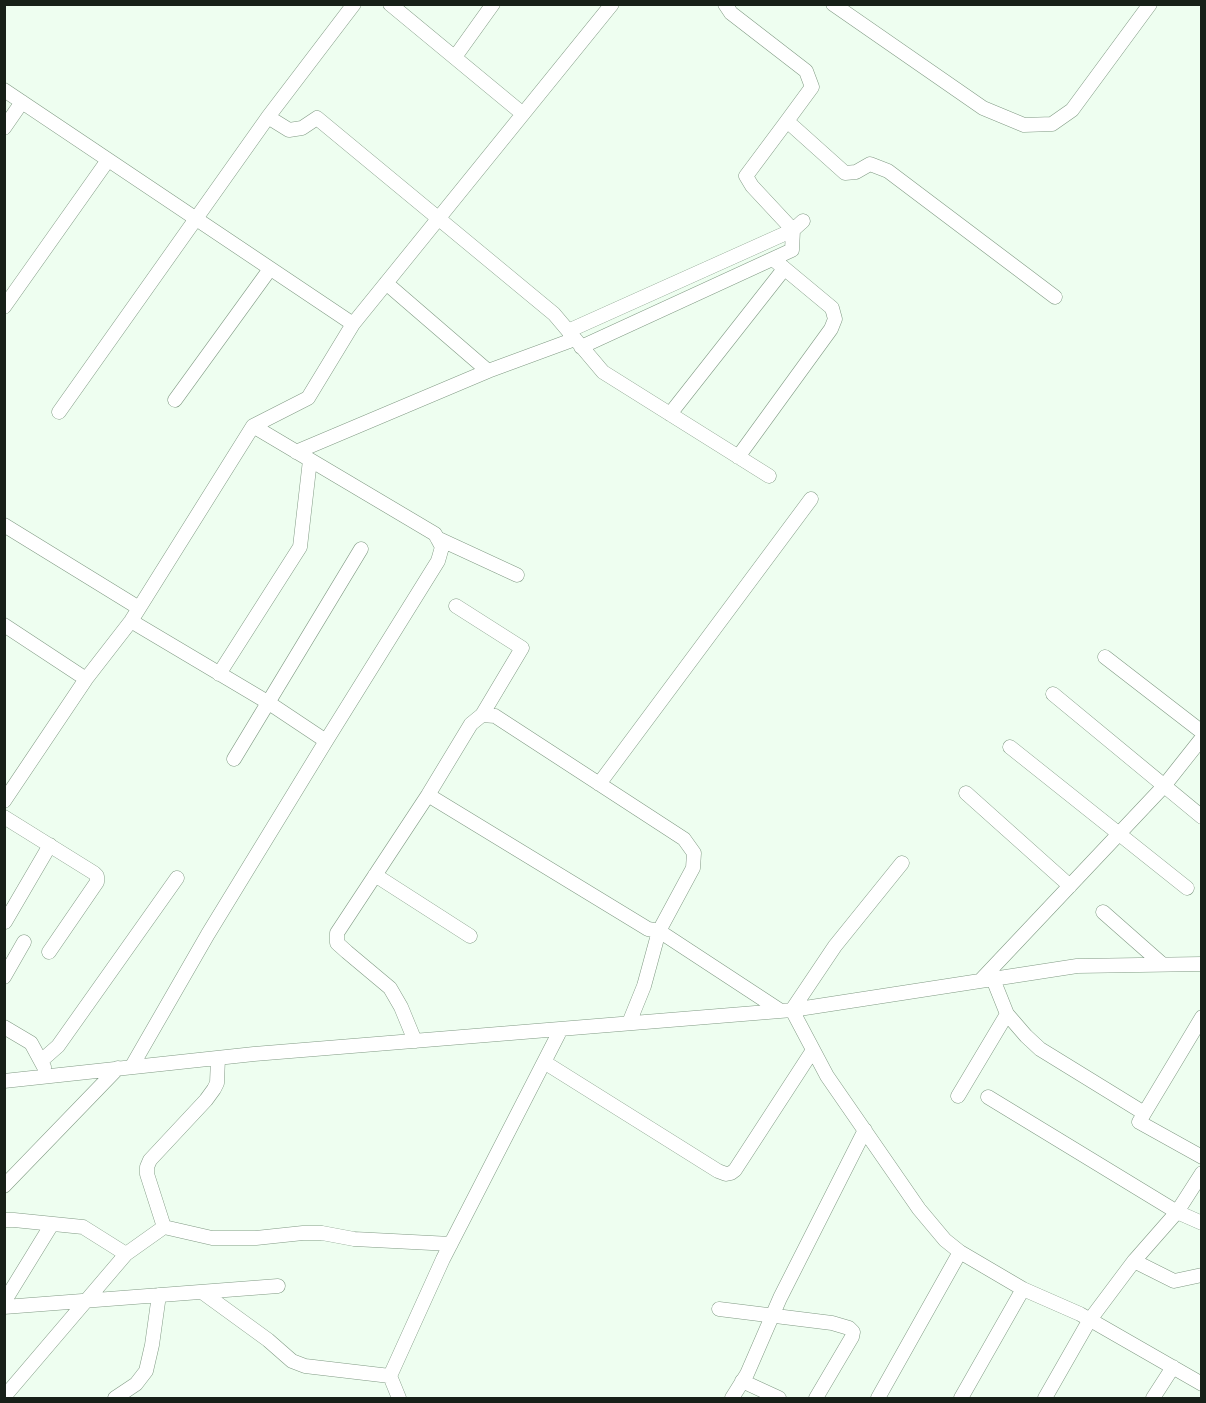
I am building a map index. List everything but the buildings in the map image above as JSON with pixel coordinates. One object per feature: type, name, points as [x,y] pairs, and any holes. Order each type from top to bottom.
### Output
[{"type":"street","points":[[59,412],[268,117],[354,4]]},
{"type":"street","points":[[390,4],[524,114]]},
{"type":"street","points":[[455,57],[493,4]]},
{"type":"street","points":[[4,801],[86,678],[131,621],[253,426],[308,398],[353,324],[612,4]]},
{"type":"street","points":[[724,4],[731,13],[806,71],[812,87],[746,176],[752,186],[798,225]]},
{"type":"street","points":[[833,4],[983,108],[1024,125],[1053,124],[1072,111],[1150,4]]},
{"type":"street","points":[[4,90],[353,324]]},
{"type":"street","points":[[4,128],[22,102]]},
{"type":"street","points":[[268,117],[289,130],[302,128],[317,118],[554,314],[603,372],[769,476]]},
{"type":"street","points":[[787,121],[845,173],[856,172],[870,164],[888,171],[1055,297]]},
{"type":"street","points":[[4,307],[108,160]]},
{"type":"street","points":[[296,452],[488,371],[575,339],[773,259],[792,250],[798,225]]},
{"type":"street","points":[[575,339],[798,225]]},
{"type":"street","points":[[738,457],[831,329],[835,319],[832,308],[773,259]]},
{"type":"street","points":[[175,400],[270,268]]},
{"type":"street","points":[[670,414],[784,268]]},
{"type":"street","points":[[386,283],[488,371]]},
{"type":"street","points":[[4,1186],[125,1067],[438,561],[442,548],[435,534],[253,426]]},
{"type":"street","points":[[219,674],[300,548],[310,460]]},
{"type":"street","points":[[599,784],[811,499]]},
{"type":"street","points":[[4,525],[139,608]]},
{"type":"street","points":[[437,538],[517,575]]},
{"type":"street","points":[[234,759],[361,549]]},
{"type":"street","points":[[415,1041],[401,1007],[390,988],[338,943],[337,933],[428,795],[471,724],[482,715],[522,648],[456,606]]},
{"type":"street","points":[[131,621],[268,703],[326,741]]},
{"type":"street","points":[[4,625],[86,678]]},
{"type":"street","points":[[1105,657],[1202,732]]},
{"type":"street","points":[[1053,694],[1202,817]]},
{"type":"street","points":[[482,715],[495,716],[684,839],[694,853],[693,868],[658,931],[644,986],[629,1023]]},
{"type":"street","points":[[986,980],[1164,786],[1202,738]]},
{"type":"street","points":[[1010,747],[1187,888]]},
{"type":"street","points":[[966,793],[1070,886]]},
{"type":"street","points":[[428,795],[648,929],[658,931],[787,1011],[827,1076],[919,1209],[945,1240],[960,1252],[1023,1289],[1080,1314],[1202,1384]]},
{"type":"street","points":[[4,817],[97,876],[97,882],[49,952]]},
{"type":"street","points":[[4,922],[50,845]]},
{"type":"street","points":[[787,1011],[835,946],[902,863]]},
{"type":"street","points":[[375,875],[470,936]]},
{"type":"street","points":[[41,1061],[58,1046],[177,878]]},
{"type":"street","points":[[1103,912],[1162,964]]},
{"type":"street","points":[[4,977],[24,942]]},
{"type":"street","points":[[4,1080],[218,1058],[787,1011],[1077,966],[1200,962]]},
{"type":"street","points":[[986,980],[1007,1014],[1040,1049],[1144,1113]]},
{"type":"street","points":[[958,1096],[1007,1014]]},
{"type":"street","points":[[1202,1017],[1139,1122],[1202,1157]]},
{"type":"street","points":[[4,1027],[31,1043],[49,1076]]},
{"type":"street","points":[[399,1398],[390,1376],[451,1244],[561,1029]]},
{"type":"street","points":[[544,1062],[726,1174],[735,1170],[813,1050]]},
{"type":"street","points":[[164,1227],[147,1174],[147,1167],[150,1160],[214,1089],[217,1083],[218,1058]]},
{"type":"street","points":[[988,1097],[1177,1212],[1202,1222]]},
{"type":"street","points":[[732,1398],[865,1130]]},
{"type":"street","points":[[1045,1398],[1089,1321],[1134,1261],[1177,1212],[1202,1173]]},
{"type":"street","points":[[4,1220],[83,1227],[126,1254]]},
{"type":"street","points":[[4,1302],[52,1224]]},
{"type":"street","points":[[4,1397],[126,1254],[164,1227],[212,1238],[256,1238],[322,1233],[354,1239],[451,1244]]},
{"type":"street","points":[[878,1398],[960,1252]]},
{"type":"street","points":[[1134,1261],[1174,1281],[1202,1275]]},
{"type":"street","points":[[4,1307],[278,1286]]},
{"type":"street","points":[[961,1398],[1023,1289]]},
{"type":"street","points":[[202,1292],[268,1340],[292,1361],[305,1366],[390,1376]]},
{"type":"street","points":[[115,1398],[136,1384],[146,1371],[159,1295]]},
{"type":"street","points":[[719,1309],[832,1323],[849,1328],[853,1332],[852,1337],[816,1398]]},
{"type":"street","points":[[1153,1398],[1173,1367]]},
{"type":"street","points":[[742,1381],[779,1398]]}]
